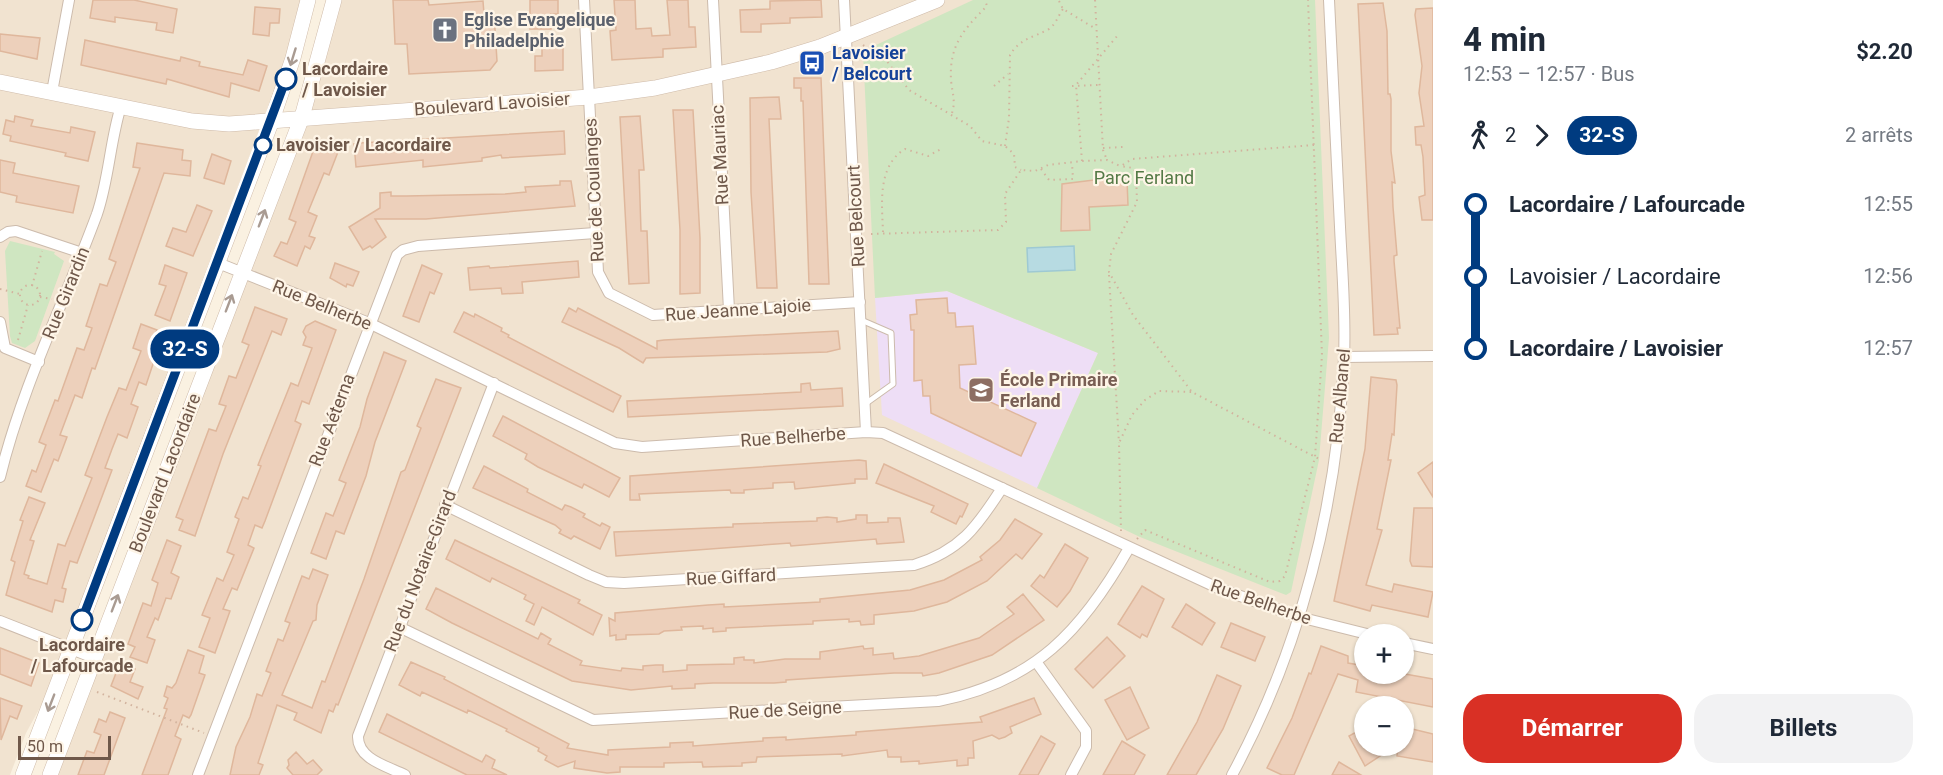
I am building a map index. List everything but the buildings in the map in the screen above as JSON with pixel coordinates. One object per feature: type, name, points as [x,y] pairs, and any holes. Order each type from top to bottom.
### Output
[{"type":"main road","name":"Boulevard Lacordaire","points":[[23,775],[272,120],[293,57],[308,0]]},
{"type":"main road","name":"Boulevard Lacordaire","points":[[50,775],[302,117],[334,0]]},
{"type":"main road","name":"Boulevard Lavoisier","points":[[0,82],[192,121],[230,124],[589,97],[655,88],[717,75],[846,38],[937,0]]},
{"type":"street","points":[[52,92],[69,0]]},
{"type":"street","name":"Rue de Coulanges","points":[[584,0],[598,273]]},
{"type":"street","name":"Rue Mauriac","points":[[713,0],[729,310]]},
{"type":"street","name":"Rue Belcourt","points":[[844,0],[866,432]]},
{"type":"street","name":"Rue Albanel","points":[[1232,775],[1276,679],[1299,617],[1328,499],[1339,422],[1344,357],[1329,0]]},
{"type":"street","name":"Rue Girardin","points":[[0,477],[7,450],[101,198],[121,106]]},
{"type":"street","points":[[0,237],[8,232],[16,231],[82,253]]},
{"type":"street","name":"Rue Aéterna","points":[[198,775],[393,261],[402,250],[418,246],[595,233]]},
{"type":"street","name":"Rue Belherbe","points":[[218,263],[369,323],[627,447],[866,432],[883,433],[1125,547],[1218,588],[1299,617],[1354,631]]},
{"type":"street","name":"Rue Jeanne Lajoie","points":[[598,273],[609,293],[653,315],[860,302]]},
{"type":"street","points":[[0,322],[2,342],[14,353],[39,362]]},
{"type":"street","points":[[1344,357],[1433,356]]},
{"type":"street","name":"Rue du Notaire-Girard","points":[[401,774],[368,757],[358,744],[358,736],[445,505],[494,383]]},
{"type":"street","name":"Rue Giffard","points":[[445,505],[589,575],[606,582],[624,583],[914,565],[947,551],[968,536],[986,516],[1002,488]]},
{"type":"street","name":"Rue de Seigne","points":[[399,627],[593,720],[938,701],[988,688],[1037,663],[1064,640],[1087,614],[1125,547]]},
{"type":"street","points":[[0,621],[94,658]]},
{"type":"street","points":[[1414,645],[1433,648]]},
{"type":"street","points":[[1037,663],[1086,731],[1086,747],[1071,775]]},
{"type":"lane","points":[[861,320],[891,333],[893,384],[865,404]]},
{"type":"path","points":[[952,114],[954,101],[951,70],[957,40],[987,6],[985,0]]},
{"type":"path","points":[[1095,0],[1103,148],[1107,160]]},
{"type":"path","points":[[1141,535],[1145,530],[1270,582],[1280,581],[1285,576],[1315,457],[1322,354],[1308,0]]},
{"type":"path","points":[[1059,1],[1063,9],[1097,29]]},
{"type":"path","points":[[1005,146],[1009,118],[1010,55],[1015,46],[1025,38],[1048,29],[1056,22],[1063,9]]},
{"type":"path","points":[[1082,160],[1074,86],[1118,35]]},
{"type":"path","points":[[846,38],[886,60],[909,90],[970,126],[982,141],[1005,146],[1014,154],[1015,167],[1021,170],[1041,169],[1048,165],[1082,160],[1107,160],[1120,166],[1133,168],[1136,173],[1137,202],[1111,254],[1109,272],[1125,547]]},
{"type":"path","points":[[994,86],[1008,74]]},
{"type":"path","points":[[1074,86],[1100,85]]},
{"type":"path","points":[[1120,166],[1132,159],[1315,145]]},
{"type":"path","points":[[1103,148],[1123,147]]},
{"type":"path","points":[[883,233],[883,185],[893,160],[905,149],[928,156],[943,148]]},
{"type":"path","points":[[1041,169],[1049,180],[1073,179],[1072,163]]},
{"type":"path","points":[[871,234],[998,230],[1006,222],[1005,194],[1021,170]]},
{"type":"path","points":[[32,286],[45,239]]},
{"type":"path","points":[[1109,272],[1159,352],[1192,392],[1321,460]]},
{"type":"path","points":[[32,286],[38,289],[39,299],[36,304],[28,305],[21,300],[20,294],[23,288],[32,286]]},
{"type":"path","points":[[0,289],[20,294]]},
{"type":"path","points":[[14,353],[28,305]]},
{"type":"path","points":[[1119,443],[1137,408],[1152,395],[1168,390],[1192,392]]},
{"type":"path","points":[[83,687],[212,736]]},
{"type":"shaded area","points":[[0,0],[301,0],[272,120],[72,649],[26,733],[10,775],[0,775]]},
{"type":"shaded area","points":[[333,0],[1433,0],[1433,775],[50,775],[302,117]]},
{"type":"shaded area","name":"École Primaire Ferland","points":[[947,291],[1098,353],[1037,488],[882,415],[875,298]]},
{"type":"green space","name":"Parc Ferland","points":[[973,0],[1315,0],[1329,338],[1319,460],[1291,592],[1286,595],[1140,537],[1037,488],[1098,353],[947,291],[875,298],[863,51]]},
{"type":"green space","points":[[10,241],[55,252],[54,254],[64,261],[35,341],[25,348],[12,343],[10,336],[5,251]]},
{"type":"water","points":[[1074,246],[1075,270],[1028,272],[1027,248]]},
{"type":"bus line","name":"32-S","points":[[82,620],[286,79]]},
{"type":"place","name":"Eglise Evangelique Philadelphie","points":[[445,30]]},
{"type":"place","name":"Lavoisier / Belcourt","points":[[812,63]]},
{"type":"place","name":"Lacordaire / Lavoisier","points":[[286,79]]},
{"type":"place","name":"Lavoisier / Lacordaire","points":[[263,145]]},
{"type":"place","name":"École Primaire Ferland","points":[[981,390]]},
{"type":"place","name":"Lacordaire / Lafourcade","points":[[82,620]]}]
